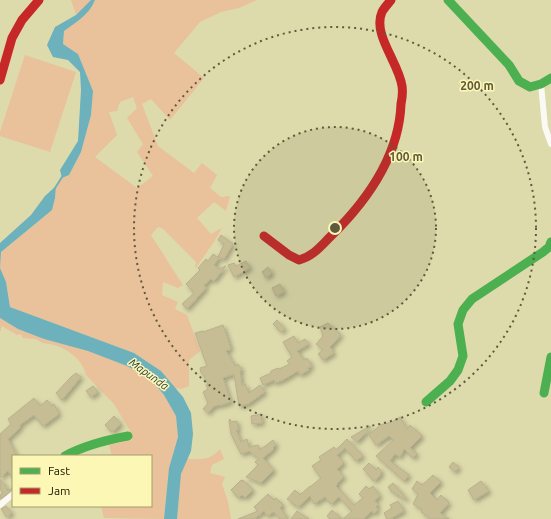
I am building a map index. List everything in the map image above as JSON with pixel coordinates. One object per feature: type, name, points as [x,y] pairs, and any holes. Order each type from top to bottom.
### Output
[{"type":"street","points":[[0,80],[12,38],[22,20],[39,0]]},
{"type":"street","points":[[264,236],[289,255],[299,260],[309,258],[342,225],[364,198],[384,169],[398,133],[401,114],[402,86],[395,64],[381,34],[379,22],[382,12],[391,0]]},
{"type":"street","points":[[448,0],[509,65],[519,81],[530,86],[541,84],[551,78]]},
{"type":"street","points":[[541,84],[545,127],[551,144]]},
{"type":"street","points":[[426,402],[450,381],[458,370],[463,356],[458,324],[463,310],[472,299],[550,248]]},
{"type":"street","points":[[544,393],[551,357]]},
{"type":"street","points":[[67,455],[95,442],[128,436]]},
{"type":"street","points":[[0,505],[12,495]]},
{"type":"shaded area","points":[[71,0],[91,0],[76,15]]},
{"type":"shaded area","points":[[95,0],[257,0],[239,8],[221,12],[200,22],[174,53],[204,78],[170,120],[151,99],[142,104],[158,146],[194,173],[202,163],[217,175],[210,188],[221,197],[230,196],[226,211],[214,202],[197,218],[211,234],[222,228],[195,269],[196,262],[162,228],[158,227],[151,235],[183,285],[178,288],[163,282],[162,295],[178,302],[175,309],[187,315],[200,351],[189,360],[189,386],[181,389],[175,388],[161,371],[134,353],[10,307],[6,282],[0,268],[1,252],[52,210],[56,186],[62,178],[69,175],[81,152],[91,115],[93,91],[78,54],[63,44],[64,31],[82,17]],"holes":[[[133,97],[137,108],[127,118],[143,144],[137,152],[153,176],[137,188],[95,157],[117,135],[109,112],[117,111],[120,102]]]},
{"type":"shaded area","points":[[25,55],[76,72],[50,152],[0,136]]},
{"type":"shaded area","points":[[0,318],[18,329],[44,339],[88,351],[127,366],[151,379],[164,395],[176,416],[178,437],[169,468],[164,519],[104,518],[101,507],[152,507],[152,455],[112,455],[109,445],[132,440],[132,434],[114,404],[86,375],[82,365],[74,356],[64,349],[54,345],[42,343],[36,339],[23,338],[21,334],[17,335],[2,326],[0,332]]},
{"type":"shaded area","points":[[220,449],[224,459],[212,465],[210,473],[225,477],[222,484],[228,502],[231,519],[177,519],[181,474],[187,459],[201,459],[209,457]]},
{"type":"water","points":[[91,0],[95,0],[89,10],[82,18],[64,31],[63,44],[78,54],[93,91],[91,115],[81,152],[69,175],[62,178],[60,170],[78,141],[81,90],[80,72],[68,60],[53,57],[47,45],[55,27],[76,15]]},
{"type":"water","points":[[56,186],[52,210],[1,252],[0,268],[0,243],[31,215],[45,196]]},
{"type":"water","name":"Mapunda","points":[[0,268],[6,282],[10,307],[134,353],[161,371],[183,397],[191,413],[193,434],[191,451],[181,474],[177,519],[164,519],[169,468],[178,437],[176,416],[164,395],[151,379],[127,366],[88,351],[44,339],[18,329],[0,318]]},
{"type":"building","points":[[221,235],[233,244],[224,259],[218,257],[224,244],[218,240]]},
{"type":"building","points":[[213,254],[219,258],[214,265],[219,269],[226,266],[214,281],[211,279],[204,285],[206,288],[187,309],[182,304],[194,293],[186,284],[200,270],[198,268],[206,259],[208,261]]},
{"type":"building","points":[[246,261],[250,268],[234,277],[228,265],[234,263],[236,266]]},
{"type":"building","points":[[268,267],[272,273],[266,278],[262,272]]},
{"type":"building","points":[[280,284],[284,292],[276,296],[272,288]]},
{"type":"building","points":[[277,320],[285,329],[281,332],[273,324]]},
{"type":"building","points":[[328,323],[341,335],[330,347],[334,353],[323,360],[318,354],[323,350],[316,344],[323,336],[320,327]]},
{"type":"building","points":[[223,325],[231,349],[226,351],[235,366],[238,364],[242,370],[240,371],[242,386],[245,384],[249,393],[260,385],[265,392],[248,404],[239,406],[234,374],[223,378],[231,402],[214,406],[208,413],[203,409],[208,403],[203,392],[208,389],[206,385],[208,384],[201,373],[200,368],[207,366],[195,333],[203,332]]},
{"type":"building","points":[[294,336],[298,343],[305,339],[309,344],[297,351],[304,360],[307,358],[312,366],[308,368],[309,370],[300,375],[298,371],[283,380],[275,383],[274,380],[263,385],[260,378],[271,373],[271,371],[290,364],[287,361],[292,357],[283,342]]},
{"type":"building","points":[[76,373],[81,377],[62,400],[56,393]]},
{"type":"building","points":[[93,386],[98,392],[91,397],[86,391]]},
{"type":"building","points":[[34,398],[40,406],[47,400],[52,406],[54,404],[59,414],[43,426],[34,415],[20,425],[20,428],[8,439],[16,455],[12,455],[12,477],[8,471],[0,478],[0,434],[11,424],[8,419]]},
{"type":"building","points":[[261,414],[262,423],[252,424],[251,416]]},
{"type":"building","points":[[114,416],[121,424],[112,432],[105,425]]},
{"type":"building","points":[[400,417],[407,429],[410,425],[422,436],[410,448],[417,454],[413,458],[404,449],[400,457],[395,454],[390,461],[409,475],[404,481],[376,456],[393,440],[389,436],[376,445],[369,435],[380,425],[392,422]]},
{"type":"building","points":[[230,419],[231,422],[237,421],[238,430],[236,430],[241,442],[247,439],[249,447],[258,445],[260,450],[273,440],[276,445],[273,448],[274,449],[263,458],[274,470],[261,483],[246,477],[258,465],[255,462],[259,459],[249,451],[241,454],[231,434]]},
{"type":"building","points":[[370,426],[371,427],[357,442],[351,437]]},
{"type":"building","points":[[347,439],[363,456],[356,461],[345,448],[337,455],[344,463],[337,469],[344,477],[337,483],[338,484],[336,486],[354,505],[363,498],[359,494],[366,486],[369,489],[373,486],[380,496],[374,501],[378,504],[376,507],[378,509],[374,514],[372,511],[363,519],[343,519],[352,511],[339,497],[331,504],[325,497],[314,504],[310,496],[298,507],[287,499],[295,490],[300,495],[321,478],[312,466],[321,460],[319,457],[334,447],[336,450]]},
{"type":"building","points":[[453,462],[459,467],[455,472],[449,467]]},
{"type":"building","points":[[369,463],[376,470],[378,467],[382,472],[380,474],[381,475],[374,481],[363,469]]},
{"type":"building","points":[[433,475],[441,482],[430,493],[437,500],[441,495],[449,503],[440,513],[449,519],[431,519],[421,512],[422,509],[413,504],[418,494],[412,489],[417,481],[422,485]]},
{"type":"building","points":[[0,479],[8,491],[12,489],[12,491],[0,499],[0,495],[3,493],[0,489]]},
{"type":"building","points":[[241,480],[243,480],[253,490],[245,498],[242,495],[239,498],[231,490]]},
{"type":"building","points":[[481,481],[489,491],[474,500],[468,490]]},
{"type":"building","points":[[393,483],[407,499],[406,500],[391,491],[388,487]]},
{"type":"building","points":[[268,494],[274,500],[276,498],[283,505],[280,508],[288,519],[280,519],[274,512],[267,516],[264,511],[254,519],[238,519],[258,511],[254,507]]},
{"type":"building","points":[[398,501],[404,511],[390,519],[387,519],[384,513],[392,508],[390,505]]},
{"type":"building","points":[[6,506],[12,513],[7,517],[1,509]]},
{"type":"building","points":[[332,510],[342,519],[330,519],[327,516]]},
{"type":"building","points":[[297,511],[309,519],[291,519]]},
{"type":"waterway","points":[[55,188],[62,177]]},
{"type":"traffic: fast","points":[[448,0],[509,65],[519,81],[530,87],[541,84],[551,78]]},
{"type":"traffic: fast","points":[[426,402],[450,381],[458,370],[463,356],[458,324],[463,310],[472,299],[543,252],[549,247],[551,242]]},
{"type":"traffic: fast","points":[[544,393],[551,357]]},
{"type":"traffic: fast","points":[[67,455],[96,443],[128,436]]},
{"type":"traffic: jam","points":[[0,80],[12,38],[22,20],[39,0]]},
{"type":"traffic: jam","points":[[264,236],[289,255],[299,260],[312,254],[356,209],[368,194],[378,177],[394,142],[399,123],[402,95],[400,77],[380,30],[382,12],[391,0]]}]
